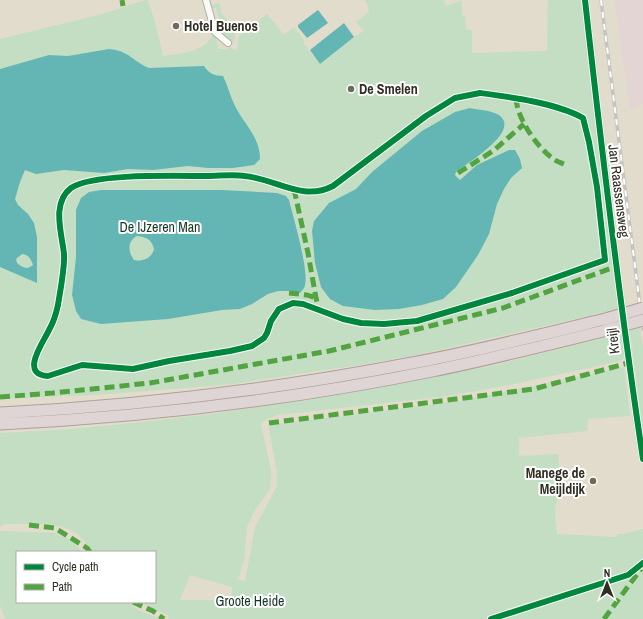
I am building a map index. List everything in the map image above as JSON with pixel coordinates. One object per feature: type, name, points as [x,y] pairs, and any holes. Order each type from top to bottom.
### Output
[{"type":"highway","points":[[0,424],[64,421],[170,411],[278,397],[432,371],[515,352],[610,323],[643,308]]},
{"type":"highway","points":[[0,413],[58,410],[159,401],[275,386],[412,363],[610,323],[643,320]]},
{"type":"street","points":[[206,0],[215,32],[228,43]]},
{"type":"street","name":"Jan Raassensweg","points":[[585,0],[602,153],[617,266]]},
{"type":"street","name":"Kreijl","points":[[617,266],[628,363],[643,459]]},
{"type":"shaded area","points":[[615,0],[643,0],[643,104],[630,110]]},
{"type":"green space","name":"De IJzeren Man","points":[[145,0],[148,1],[155,22],[163,56],[198,49],[209,41],[213,35],[216,36],[218,49],[226,49],[231,47],[233,50],[237,50],[239,36],[267,14],[284,35],[294,27],[304,40],[304,44],[320,64],[354,37],[364,31],[356,22],[369,12],[367,3],[364,0],[444,0],[446,6],[460,1],[462,2],[462,15],[465,16],[466,29],[472,31],[472,53],[547,51],[548,0],[581,0],[619,309],[421,354],[233,384],[111,394],[0,399],[0,39],[103,14]]},
{"type":"green space","points":[[216,3],[220,4],[221,12],[236,33],[233,43],[231,44],[220,34],[223,33],[216,8],[211,8],[211,6]]},
{"type":"green space","points":[[640,327],[643,347],[643,429],[630,331]]},
{"type":"green space","name":"Groote Heide","points":[[623,333],[626,356],[620,361],[510,385],[447,396],[278,415],[263,421],[261,425],[271,470],[270,489],[255,510],[247,527],[244,560],[238,580],[245,581],[255,527],[276,488],[277,473],[269,428],[271,425],[461,401],[624,367],[630,416],[588,419],[587,431],[519,438],[519,456],[558,454],[561,489],[556,504],[555,518],[557,534],[617,537],[617,534],[624,534],[643,529],[643,619],[169,619],[168,615],[140,603],[156,603],[156,551],[92,551],[76,533],[69,529],[51,525],[5,524],[0,527],[0,433],[72,429],[143,422],[219,413],[491,366]],"holes":[[[190,575],[232,587],[232,600],[180,600]]]},
{"type":"green space","points":[[0,531],[55,533],[71,540],[81,551],[16,551],[16,603],[129,603],[138,610],[160,619],[5,619],[0,606]]},
{"type":"water","points":[[318,10],[328,23],[307,38],[298,25]]},
{"type":"water","points":[[344,23],[354,37],[320,64],[310,50]]},
{"type":"water","points":[[109,49],[122,52],[149,68],[204,66],[212,74],[223,76],[235,106],[254,137],[260,159],[254,165],[233,168],[188,166],[153,170],[128,169],[104,173],[64,170],[36,174],[25,170],[15,199],[18,205],[28,214],[34,223],[37,237],[37,283],[0,267],[0,69],[49,55],[68,56]],"holes":[[[22,254],[26,255],[31,261],[33,265],[29,268],[23,267],[17,263],[16,259]]]},
{"type":"water","points":[[470,108],[497,114],[504,120],[504,128],[499,137],[491,146],[456,172],[455,175],[460,180],[477,165],[509,150],[515,150],[520,159],[522,168],[511,178],[504,189],[497,204],[489,234],[478,255],[456,287],[443,299],[399,309],[375,310],[343,306],[330,299],[321,287],[315,263],[312,231],[314,221],[329,203],[356,189],[372,172],[422,131],[455,112]]},
{"type":"water","points":[[101,190],[222,190],[277,193],[286,196],[289,200],[303,259],[306,281],[304,288],[300,293],[278,291],[268,294],[252,304],[240,309],[222,310],[168,319],[101,324],[81,319],[76,311],[72,295],[76,257],[76,210],[81,198],[89,192]],"holes":[[[141,236],[150,241],[154,249],[147,259],[134,260],[131,254],[130,244],[134,238]]]},
{"type":"railway","points":[[601,0],[643,329]]},
{"type":"marked path","points":[[122,0],[123,6]]},
{"type":"marked path","points":[[516,98],[520,115],[535,141],[548,155],[556,161],[566,165]]},
{"type":"marked path","points":[[458,173],[493,151],[524,124]]},
{"type":"marked path","points":[[294,189],[319,309]]},
{"type":"marked path","points":[[0,397],[150,383],[329,351],[503,308],[617,266]]},
{"type":"marked path","points":[[289,293],[307,295],[316,298]]},
{"type":"marked path","points":[[269,423],[534,389],[628,363]]},
{"type":"marked path","points":[[29,525],[55,528],[87,548],[89,551]]},
{"type":"marked path","points":[[604,619],[641,569]]},
{"type":"marked path","points":[[135,603],[153,611],[164,619]]},
{"type":"cycle path","points":[[585,0],[612,230],[643,459]]},
{"type":"cycle path","points":[[480,93],[519,99],[560,108],[583,118],[597,187],[605,260],[512,293],[417,321],[384,324],[361,323],[343,319],[303,304],[293,303],[279,309],[271,321],[264,338],[252,346],[133,369],[82,365],[48,376],[39,374],[35,370],[34,364],[36,356],[53,323],[58,305],[64,259],[59,210],[65,194],[71,188],[82,183],[97,180],[136,176],[236,175],[256,178],[300,191],[311,192],[322,190],[333,186],[426,116],[455,98],[480,93]]},
{"type":"cycle path","points":[[491,619],[628,575],[643,563]]},
{"type":"place","name":"Hotel Buenos","points":[[176,26]]},
{"type":"place","name":"De Smelen","points":[[351,89]]},
{"type":"place","name":"Manege de Meijldijk","points":[[593,481]]}]
